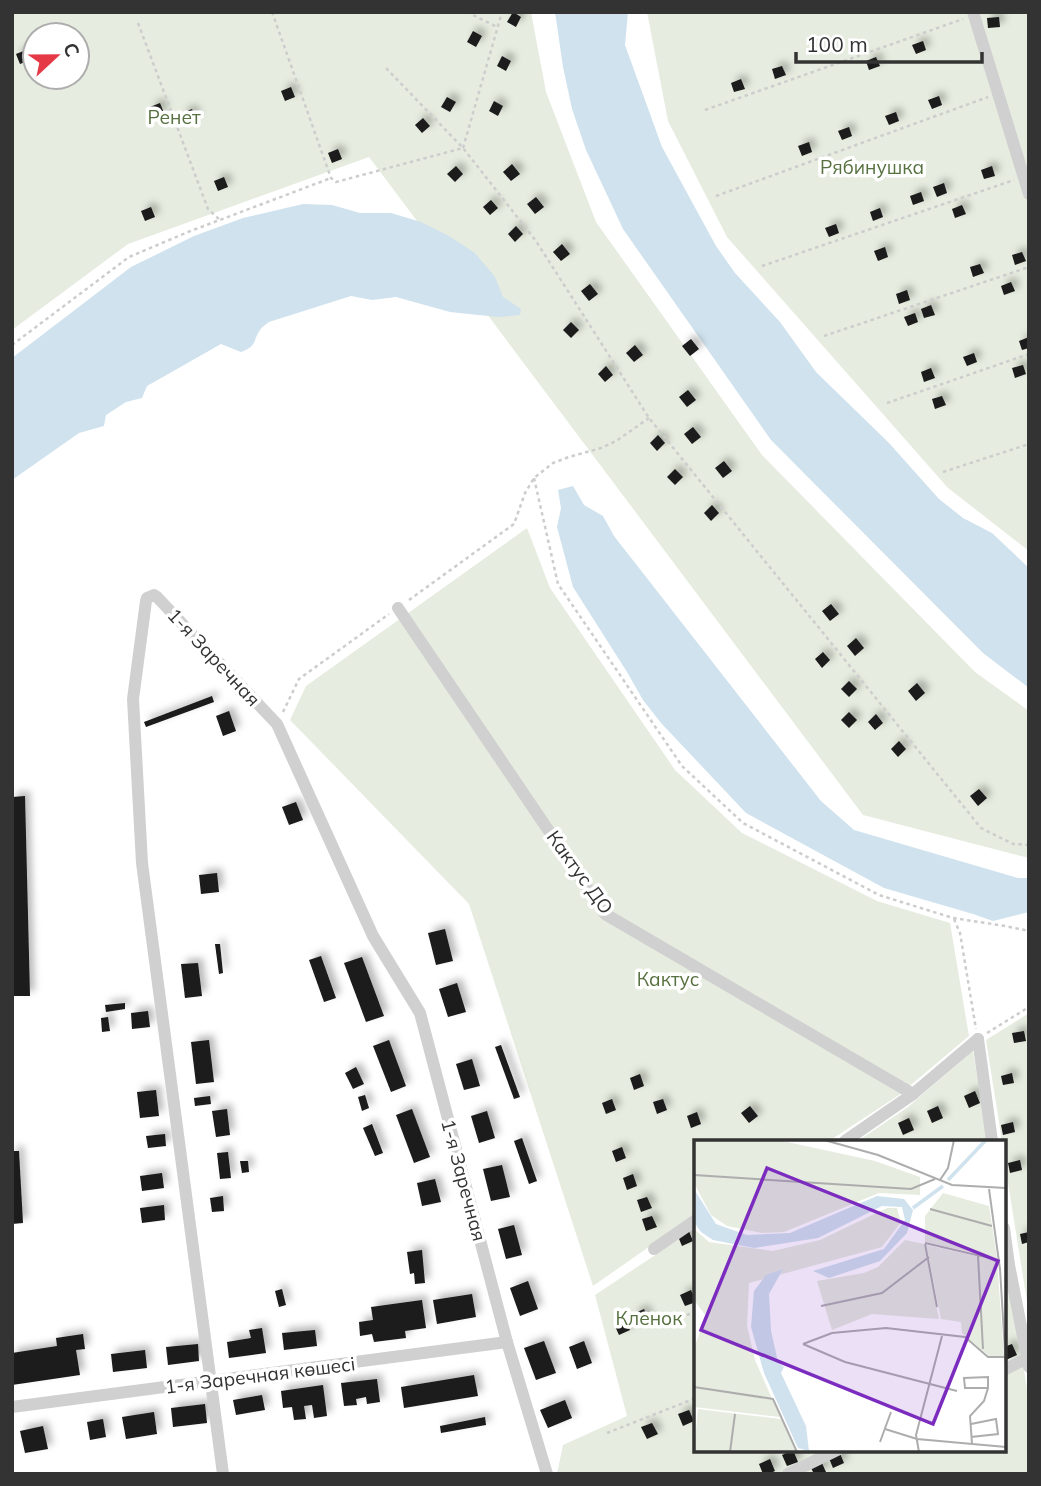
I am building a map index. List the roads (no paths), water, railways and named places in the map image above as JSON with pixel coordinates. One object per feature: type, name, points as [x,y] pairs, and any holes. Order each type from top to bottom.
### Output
[{"type":"street","points":[[974,13],[1029,194]]},
{"type":"street","name":"1-я Заречная","points":[[223,1474],[142,863],[133,699],[147,598],[154,595],[277,724],[373,936],[420,1013],[507,1342],[547,1474]]},
{"type":"street","name":"Кактус ДО","points":[[398,608],[605,914],[913,1094]]},
{"type":"street","points":[[847,1140],[913,1094],[978,1039],[992,1140]]},
{"type":"street","points":[[654,1249],[694,1221]]},
{"type":"street","points":[[1006,1243],[1028,1363],[1006,1369]]},
{"type":"street","name":"1-я Заречная көшесі","points":[[12,1407],[507,1342]]},
{"type":"street","points":[[788,1474],[835,1451]]},
{"type":"water","points":[[555,12],[628,12],[625,45],[662,147],[716,246],[735,273],[780,322],[816,372],[889,443],[939,499],[963,518],[992,533],[1029,568],[1029,688],[983,653],[771,440],[623,229],[586,150],[572,109]]},
{"type":"water","points":[[303,204],[332,205],[360,213],[391,213],[421,222],[449,236],[475,253],[495,277],[503,297],[521,309],[520,315],[499,317],[450,312],[396,297],[372,300],[351,296],[269,322],[261,329],[250,347],[241,352],[221,344],[147,386],[142,398],[126,402],[106,415],[104,426],[79,433],[12,480],[12,358],[131,267],[194,236],[243,218]]},
{"type":"water","points":[[573,486],[584,505],[603,516],[614,536],[821,801],[854,830],[1018,878],[1029,878],[1029,912],[993,921],[884,888],[746,813],[661,723],[643,700],[573,587],[557,527],[561,508],[558,490]]},
{"type":"park label","name":"Ренет","points":[[174,117]]},
{"type":"park label","name":"Рябинушка","points":[[872,167]]},
{"type":"park label","name":"Кактус","points":[[668,979]]},
{"type":"park label","name":"Кленок","points":[[649,1318]]}]
